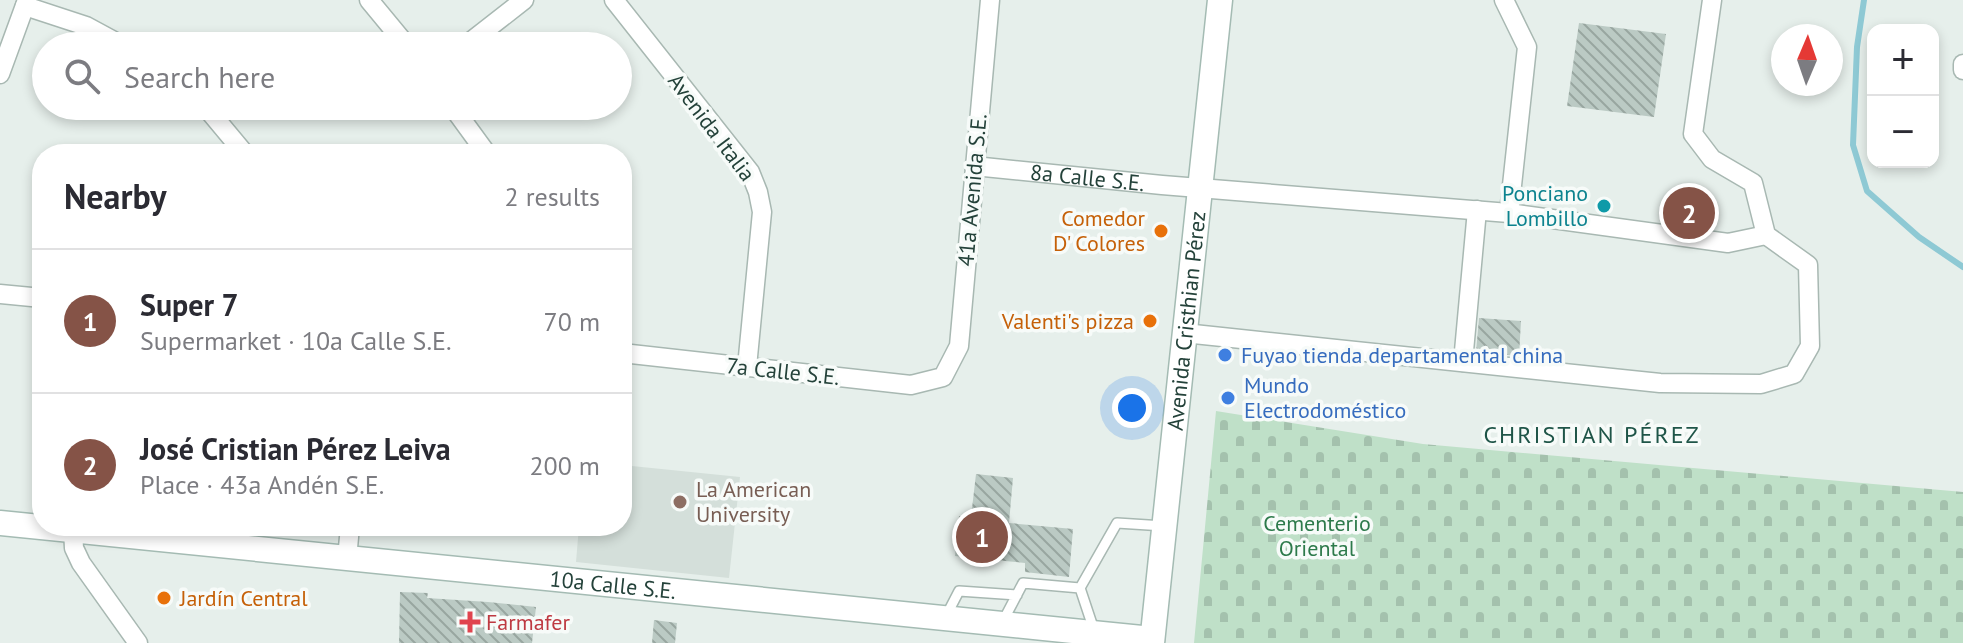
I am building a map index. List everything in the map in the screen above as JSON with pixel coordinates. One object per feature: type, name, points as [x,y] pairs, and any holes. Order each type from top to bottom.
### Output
[{"type":"street","points":[[369,0],[395,32]]},
{"type":"street","points":[[483,32],[524,0]]},
{"type":"street","name":"Avenida Italia","points":[[614,0],[750,172],[758,192],[762,212],[747,367]]},
{"type":"street","name":"41a Avenida S.E.","points":[[943,377],[959,346],[990,0]]},
{"type":"street","name":"Avenida Cristhian Pérez","points":[[1152,641],[1220,0]]},
{"type":"street","points":[[1504,0],[1527,47],[1509,213]]},
{"type":"street","points":[[1184,333],[1660,383],[1761,384],[1794,374],[1810,346],[1808,265],[1766,235],[1753,183],[1712,159],[1693,134],[1712,0]]},
{"type":"street","points":[[0,74],[26,3],[97,32]]},
{"type":"street","points":[[217,120],[237,144]]},
{"type":"street","points":[[462,120],[480,144]]},
{"type":"street","name":"8a Calle S.E.","points":[[974,166],[1509,213],[1728,243],[1766,235]]},
{"type":"street","points":[[1463,362],[1477,210]]},
{"type":"street","points":[[0,294],[32,297]]},
{"type":"street","name":"7a Calle S.E.","points":[[632,354],[911,385],[943,377]]},
{"type":"street","points":[[0,523],[32,526]]},
{"type":"street","points":[[73,536],[74,548],[81,563],[138,643]]},
{"type":"street","name":"10a Calle S.E.","points":[[130,536],[1152,641]]},
{"type":"street","points":[[347,559],[349,536]]},
{"type":"lane","points":[[1095,633],[1080,588],[1117,523],[1164,526]]},
{"type":"lane","points":[[1001,624],[1023,583],[1080,588]]},
{"type":"lane","points":[[945,618],[959,591],[1017,595]]},
{"type":"shaded area","name":"La American University","points":[[632,466],[740,477],[729,578],[576,562],[578,536],[632,536]]},
{"type":"green space","name":"Cementerio Oriental","points":[[1216,411],[1423,444],[1963,492],[1963,643],[1194,643]]},
{"type":"building","points":[[1579,23],[1666,34],[1654,117],[1567,106]]},
{"type":"building","points":[[1479,318],[1521,321],[1519,356],[1476,352]]},
{"type":"building","points":[[976,474],[1013,478],[1009,523],[1073,529],[1069,577],[1025,572],[1025,563],[955,556],[959,516],[971,517]]},
{"type":"building","points":[[400,592],[428,593],[427,598],[536,607],[532,643],[399,643]]},
{"type":"building","points":[[654,620],[677,623],[675,643],[652,643]]},
{"type":"waterway","points":[[1864,0],[1857,47],[1853,145],[1867,191],[1919,237],[1963,267]]},
{"type":"place","name":"Ponciano Lombillo","points":[[1604,206]]},
{"type":"place","name":"José Cristian Pérez Leiva","points":[[1689,213]]},
{"type":"place","name":"Comedor D' Colores","points":[[1161,231]]},
{"type":"place","name":"Valenti's pizza","points":[[1150,321]]},
{"type":"place","name":"Fuyao tienda departamental china","points":[[1225,355]]},
{"type":"place","name":"Mundo Electrodoméstico","points":[[1228,398]]},
{"type":"place","name":"La American University","points":[[680,502]]},
{"type":"place","name":"Super 7","points":[[982,537]]},
{"type":"place","name":"Jardín Central","points":[[164,598]]},
{"type":"place","name":"Farmafer","points":[[470,622]]},
{"type":"district","name":"CHRISTIAN PÉREZ","points":[[1592,435]]}]
